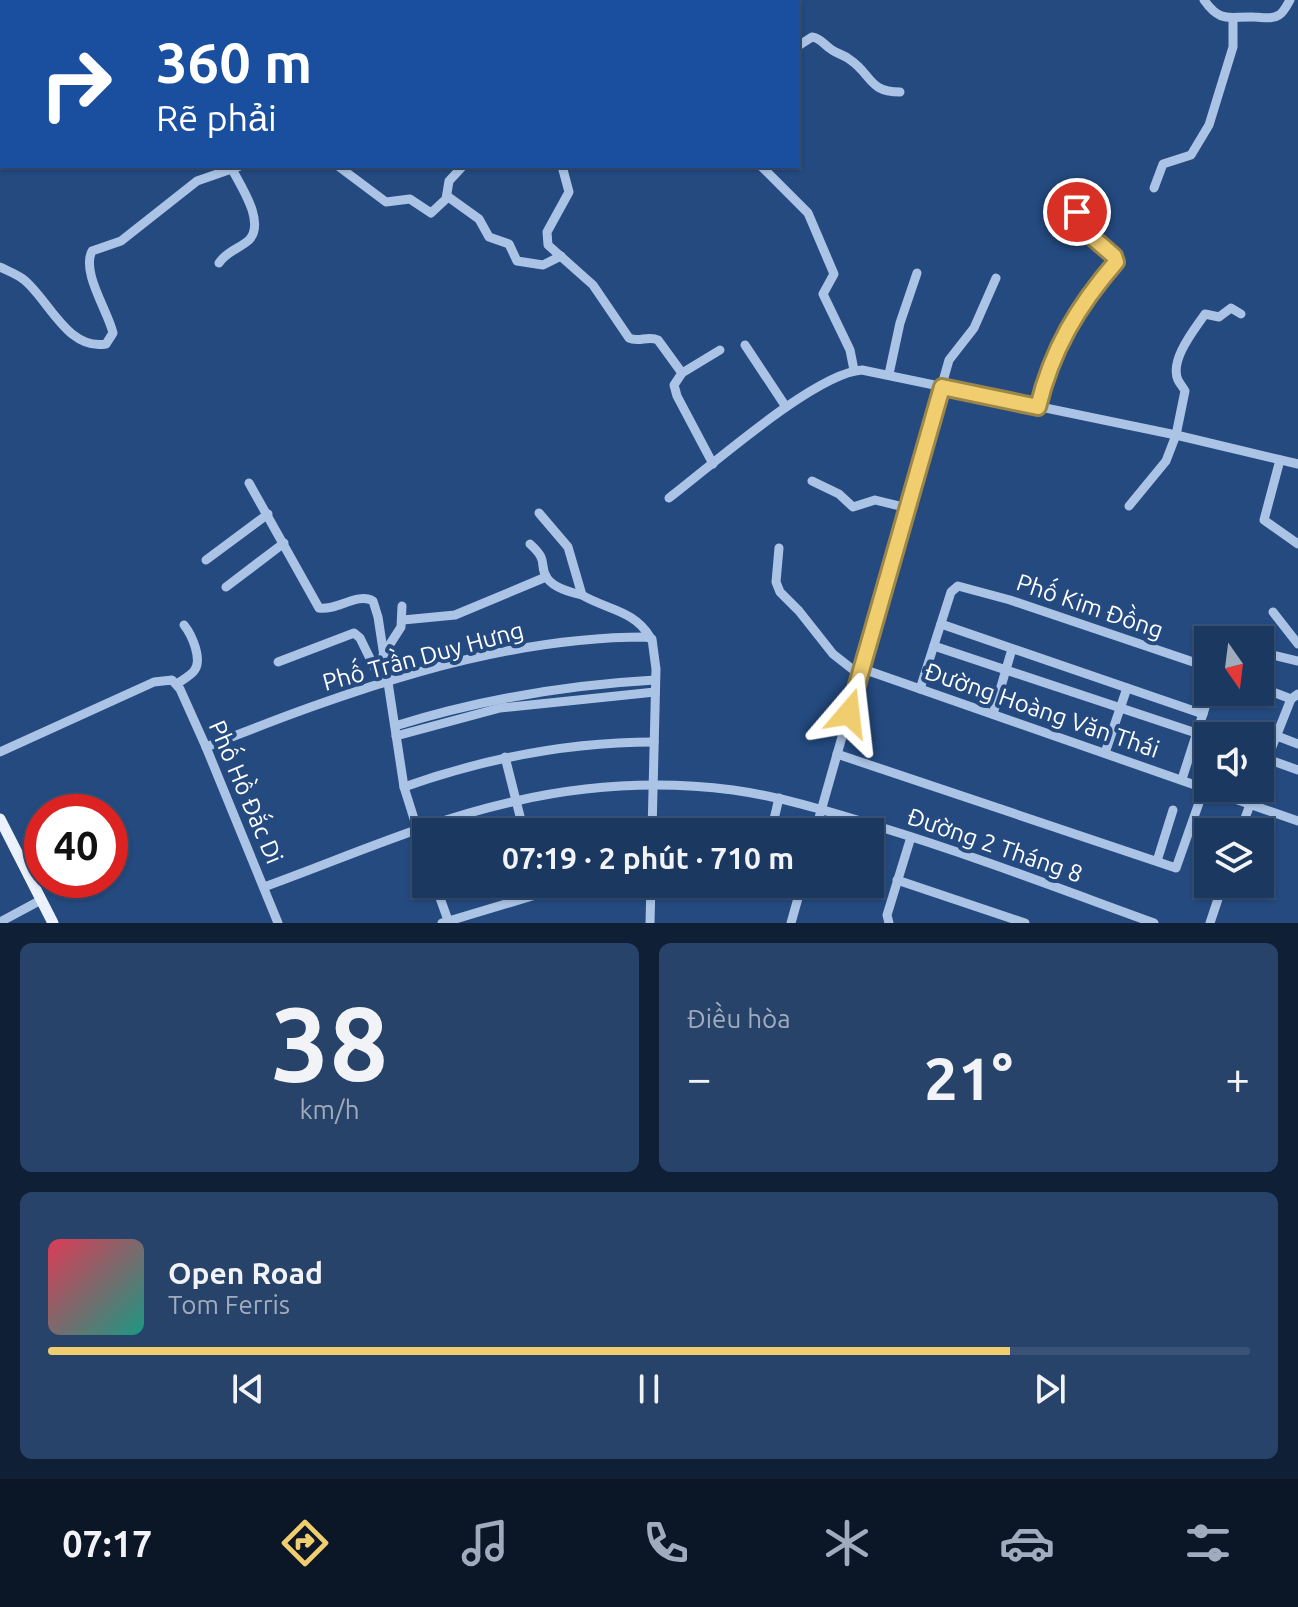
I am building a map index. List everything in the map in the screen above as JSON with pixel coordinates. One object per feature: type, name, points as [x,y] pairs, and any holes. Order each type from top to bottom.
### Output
[{"type":"main road","points":[[1,825],[53,923]]},
{"type":"street","points":[[1204,0],[1213,12],[1233,19],[1274,18],[1290,0]]},
{"type":"street","points":[[1154,188],[1163,164],[1191,155],[1209,125],[1233,47],[1233,19]]},
{"type":"street","points":[[800,45],[817,37],[833,51],[854,62],[878,89],[900,92]]},
{"type":"street","points":[[0,267],[23,279],[72,334],[98,345],[106,344],[112,330],[96,288],[89,262],[90,253],[121,241],[167,207],[190,185],[228,168],[250,203],[253,229],[248,240],[226,253],[219,263]]},
{"type":"street","points":[[341,168],[389,203],[410,199],[431,213],[447,196],[449,181],[461,168]]},
{"type":"street","points":[[563,168],[569,192],[546,238],[551,248],[593,285],[629,338],[635,341],[656,338],[682,373]]},
{"type":"street","points":[[763,168],[795,197],[811,218],[834,274],[823,294],[850,350],[854,370]]},
{"type":"street","points":[[447,196],[477,217],[489,237],[509,244],[517,261],[543,265],[561,256]]},
{"type":"street","points":[[1038,407],[1047,374],[1066,330],[1094,286],[1116,262],[1114,256],[1092,237],[1090,225],[1077,212]]},
{"type":"street","points":[[889,374],[900,323],[917,273]]},
{"type":"street","points":[[819,818],[951,356],[974,328],[996,278]]},
{"type":"street","points":[[1129,506],[1163,467],[1176,435],[1185,391],[1178,380],[1177,371],[1185,340],[1205,314],[1219,317],[1231,308],[1241,314]]},
{"type":"street","points":[[745,345],[786,407]]},
{"type":"street","points":[[713,464],[677,396],[675,381],[682,373],[720,350]]},
{"type":"street","points":[[669,498],[786,407],[827,381],[854,370],[889,374],[1298,464]]},
{"type":"street","points":[[1280,460],[1263,518],[1268,525],[1298,544]]},
{"type":"street","points":[[812,481],[839,494],[853,507],[875,500],[908,508]]},
{"type":"street","points":[[249,483],[321,609],[371,598],[378,617],[385,682],[404,787],[413,818]]},
{"type":"street","points":[[539,513],[568,547],[582,595]]},
{"type":"street","points":[[206,560],[268,514]]},
{"type":"street","points":[[226,587],[284,543]]},
{"type":"street","points":[[530,544],[544,558],[546,577],[561,589],[627,613],[641,625],[652,641],[655,680],[653,818]]},
{"type":"street","points":[[779,548],[776,582],[780,592],[833,654],[862,673]]},
{"type":"street","points":[[403,620],[455,615],[546,577]]},
{"type":"street","name":"Phố Kim Đồng","points":[[941,624],[951,592],[958,586],[1010,600],[1194,662]]},
{"type":"street","points":[[383,655],[399,634],[403,620],[402,606]]},
{"type":"street","points":[[1273,612],[1297,641]]},
{"type":"street","points":[[920,689],[941,624],[1203,714]]},
{"type":"street","points":[[0,752],[154,682],[175,682],[194,671],[197,663],[192,637],[184,625]]},
{"type":"street","points":[[278,662],[356,634],[385,682]]},
{"type":"street","name":"Phố Trần Duy Hưng","points":[[206,747],[385,682],[527,647],[652,641]]},
{"type":"street","points":[[934,646],[1194,732]]},
{"type":"street","points":[[993,714],[1012,649]]},
{"type":"street","points":[[1274,655],[1298,661]]},
{"type":"street","name":"Đường Hoàng Văn Thái","points":[[862,673],[920,689],[1298,821]]},
{"type":"street","points":[[395,731],[468,704],[523,693],[655,680]]},
{"type":"street","name":"Phố Hồ Đắc Di","points":[[175,682],[206,747],[278,923]]},
{"type":"street","points":[[1105,753],[1127,688]]},
{"type":"street","points":[[1274,691],[1295,696],[1274,743]]},
{"type":"street","points":[[395,731],[525,704],[655,692]]},
{"type":"street","points":[[523,693],[525,704]]},
{"type":"street","points":[[1200,722],[1206,706]]},
{"type":"street","points":[[1277,736],[1298,744]]},
{"type":"street","points":[[1182,779],[1194,740]]},
{"type":"street","points":[[404,787],[505,757],[591,743],[654,742]]},
{"type":"street","points":[[837,754],[1176,868],[1199,802]]},
{"type":"street","points":[[505,757],[520,818]]},
{"type":"street","points":[[1274,761],[1298,770]]},
{"type":"street","name":"Đường 2 Tháng 8","points":[[458,818],[516,801],[571,791],[654,786],[706,788],[779,798],[911,837],[1148,922]]},
{"type":"street","points":[[774,818],[779,798]]},
{"type":"street","points":[[1244,818],[1249,804]]},
{"type":"street","points":[[1157,861],[1173,810]]},
{"type":"street","name":"Đường 2 Tháng 8","points":[[264,887],[412,832]]},
{"type":"street","points":[[889,923],[887,915],[911,837]]},
{"type":"street","points":[[897,880],[1025,923]]},
{"type":"street","points":[[439,898],[447,922],[513,898]]},
{"type":"street","points":[[650,923],[651,898]]},
{"type":"street","points":[[791,923],[798,898]]},
{"type":"street","points":[[1210,923],[1218,898]]},
{"type":"street","points":[[1,920],[41,900]]},
{"type":"route","points":[[849,713],[942,387],[1038,407],[1047,374],[1066,330],[1094,286],[1116,262],[1114,256],[1092,237],[1090,225],[1077,212]]}]
